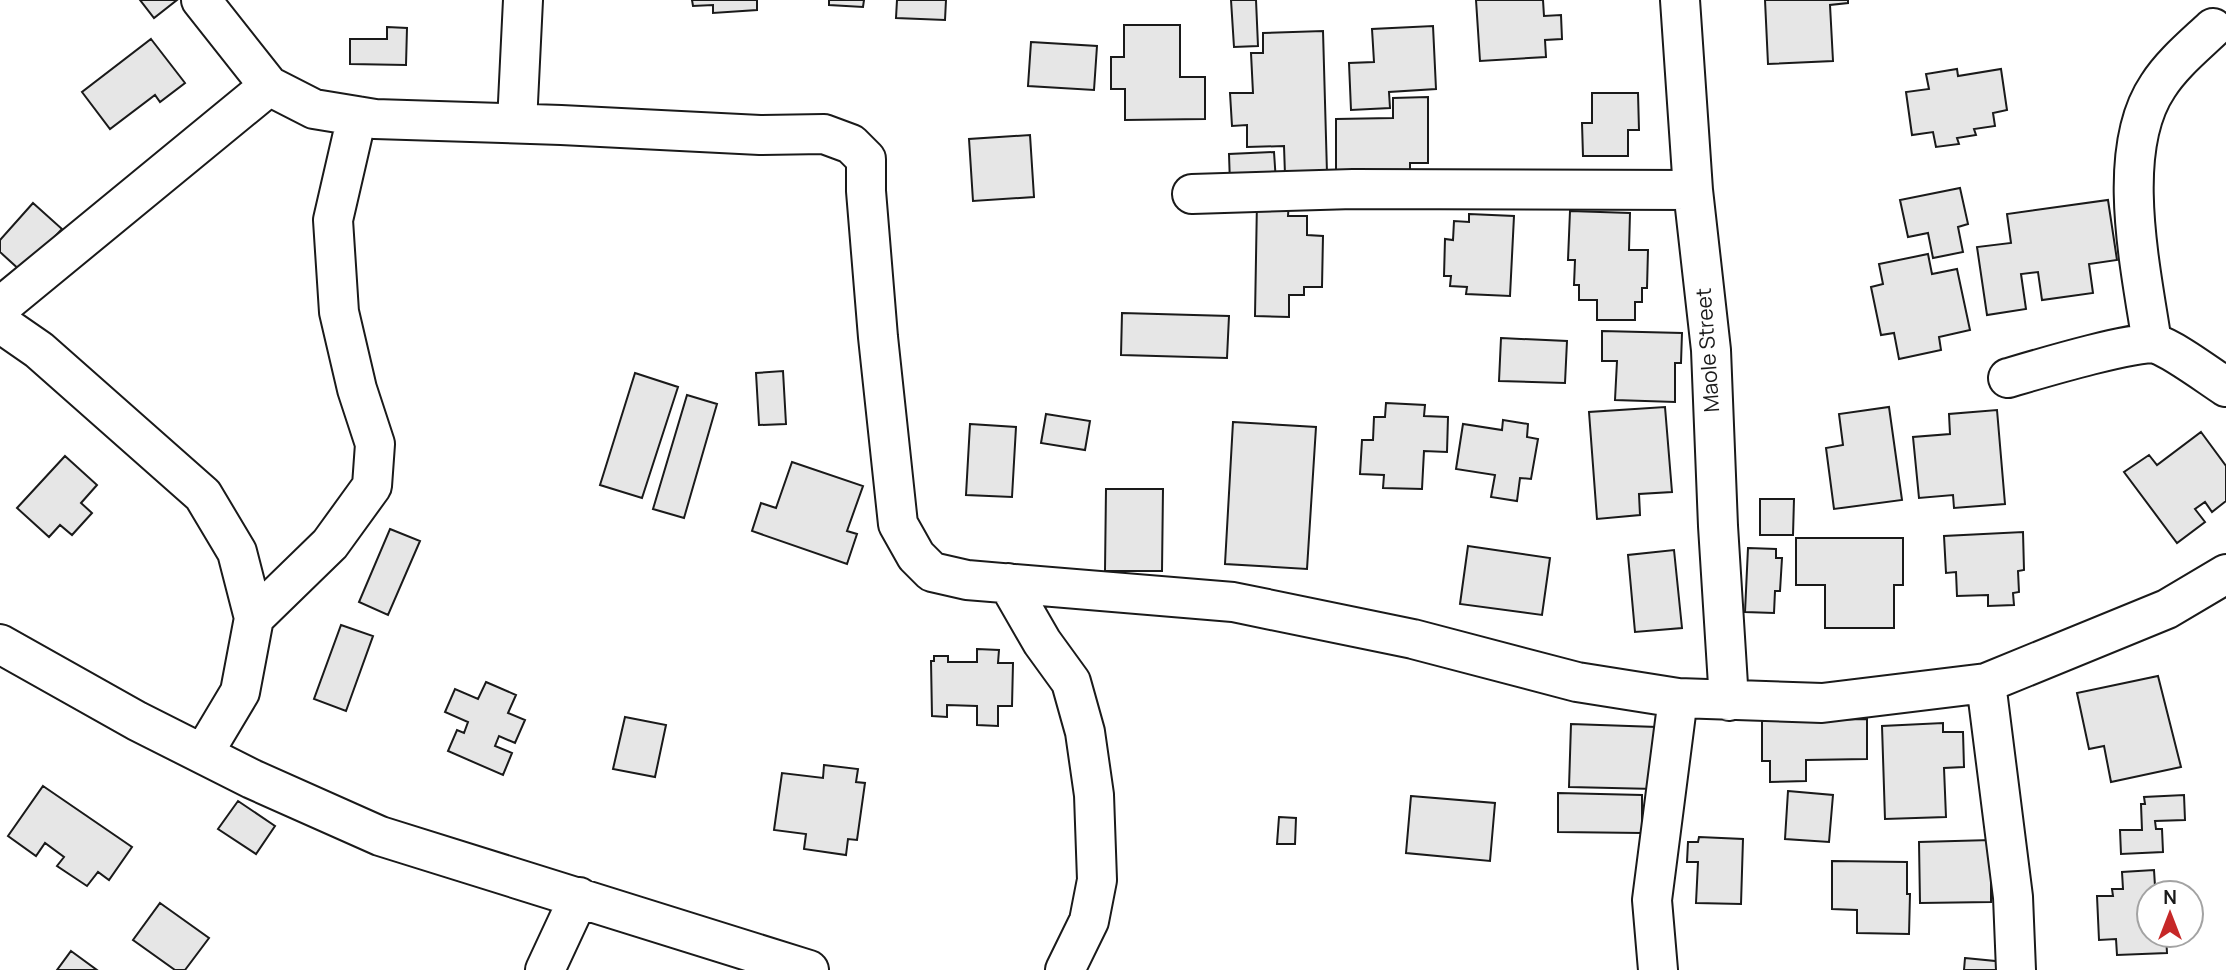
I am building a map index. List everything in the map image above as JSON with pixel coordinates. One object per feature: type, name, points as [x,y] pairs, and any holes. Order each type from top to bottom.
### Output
[{"type":"street","points":[[201,0],[269,86],[314,109],[375,119],[760,135],[824,134],[851,144],[866,159],[866,191],[878,337],[898,524],[916,556],[932,572],[967,580],[1233,602],[1413,639],[1577,682],[1678,698],[1822,703],[1986,683],[2167,609],[2226,573]]},
{"type":"street","points":[[517,123],[523,0]]},
{"type":"street","name":"Maole Street","points":[[1680,0],[1693,190],[1711,350],[1729,701]]},
{"type":"street","points":[[2152,342],[2135,209],[2135,159],[2140,125],[2157,87],[2213,28]]},
{"type":"street","points":[[0,307],[269,86]]},
{"type":"street","points":[[254,618],[330,544],[372,486],[375,444],[357,389],[339,312],[332,220],[357,116]]},
{"type":"street","points":[[1192,194],[1353,188],[1693,190]]},
{"type":"street","points":[[0,323],[39,350],[203,495],[237,552],[254,618],[240,692],[203,754]]},
{"type":"street","points":[[2008,378],[2082,357],[2152,342],[2165,347],[2226,387]]},
{"type":"street","points":[[1008,583],[1042,642],[1071,682],[1085,732],[1094,794],[1097,880],[1089,921],[1065,970]]},
{"type":"street","points":[[0,644],[137,721],[252,779],[380,836],[809,970]]},
{"type":"street","points":[[1986,683],[2013,897],[2016,970]]},
{"type":"street","points":[[1658,970],[1652,900],[1678,698]]},
{"type":"street","points":[[545,970],[579,897]]},
{"type":"building","points":[[140,0],[177,0],[154,18]]},
{"type":"building","points":[[692,0],[757,0],[757,10],[713,13],[713,5],[693,6]]},
{"type":"building","points":[[829,0],[864,0],[863,7],[829,5]]},
{"type":"building","points":[[897,0],[946,0],[945,20],[896,18]]},
{"type":"building","points":[[1231,0],[1256,0],[1258,46],[1234,47]]},
{"type":"building","points":[[1476,0],[1543,0],[1544,16],[1561,15],[1562,39],[1545,40],[1546,57],[1480,61]]},
{"type":"building","points":[[1765,0],[1848,0],[1848,3],[1830,5],[1833,61],[1768,64]]},
{"type":"building","points":[[1124,25],[1180,25],[1180,77],[1205,77],[1205,119],[1125,120],[1125,89],[1111,89],[1111,57],[1124,57]]},
{"type":"building","points":[[1433,26],[1436,89],[1389,92],[1390,108],[1351,110],[1349,63],[1374,62],[1372,29]]},
{"type":"building","points":[[387,27],[407,28],[406,65],[350,64],[350,39],[387,39]]},
{"type":"building","points":[[1323,31],[1327,173],[1285,175],[1284,146],[1247,147],[1247,125],[1232,126],[1230,93],[1253,93],[1251,53],[1263,53],[1263,33]]},
{"type":"building","points":[[151,39],[185,83],[160,102],[155,95],[110,129],[82,92]]},
{"type":"building","points":[[1031,42],[1097,46],[1094,90],[1028,86]]},
{"type":"building","points":[[1957,69],[1958,76],[2001,69],[2007,110],[1993,113],[1995,126],[1974,129],[1976,135],[1957,138],[1959,144],[1936,147],[1933,132],[1912,135],[1906,92],[1929,89],[1926,74]]},
{"type":"building","points":[[1592,93],[1638,93],[1639,130],[1628,130],[1628,156],[1583,156],[1582,123],[1592,123]]},
{"type":"building","points":[[1428,97],[1428,163],[1410,163],[1410,178],[1336,179],[1336,119],[1393,118],[1393,98]]},
{"type":"building","points":[[1030,135],[1034,197],[973,201],[969,139]]},
{"type":"building","points":[[1274,152],[1276,182],[1230,184],[1229,154]]},
{"type":"building","points":[[1960,188],[1968,224],[1958,227],[1963,252],[1933,258],[1928,233],[1908,237],[1900,200]]},
{"type":"building","points":[[1257,200],[1289,201],[1288,216],[1307,216],[1307,235],[1323,236],[1322,287],[1304,287],[1304,295],[1289,295],[1289,317],[1255,316]]},
{"type":"building","points":[[2108,200],[2117,260],[2089,264],[2093,293],[2042,300],[2038,272],[2021,274],[2026,309],[1987,315],[1977,247],[2011,243],[2007,214]]},
{"type":"building","points":[[33,203],[62,229],[22,272],[0,252],[0,240]]},
{"type":"building","points":[[1570,211],[1630,213],[1629,250],[1648,250],[1647,288],[1642,288],[1642,302],[1635,302],[1635,320],[1597,320],[1597,300],[1579,300],[1579,285],[1574,285],[1575,260],[1568,260]]},
{"type":"building","points":[[1469,214],[1514,216],[1510,296],[1466,294],[1467,287],[1450,286],[1451,276],[1444,276],[1445,239],[1453,240],[1454,221],[1469,222]]},
{"type":"building","points":[[1928,254],[1932,274],[1957,269],[1970,330],[1939,337],[1941,350],[1899,359],[1894,333],[1881,335],[1871,287],[1883,284],[1879,264]]},
{"type":"building","points":[[1122,313],[1229,316],[1227,358],[1121,355]]},
{"type":"building","points":[[1602,331],[1682,333],[1681,363],[1675,363],[1675,402],[1615,400],[1617,361],[1602,361]]},
{"type":"building","points":[[1501,338],[1567,341],[1565,383],[1499,381]]},
{"type":"building","points":[[783,371],[786,424],[759,425],[756,373]]},
{"type":"building","points":[[635,373],[678,387],[642,498],[600,485]]},
{"type":"building","points":[[687,395],[717,404],[684,518],[653,509]]},
{"type":"building","points":[[1386,403],[1425,405],[1424,416],[1448,417],[1447,452],[1424,451],[1422,489],[1383,488],[1384,475],[1360,474],[1362,440],[1373,440],[1374,417],[1385,417]]},
{"type":"building","points":[[1665,407],[1672,492],[1639,494],[1640,515],[1597,519],[1589,412]]},
{"type":"building","points":[[1889,407],[1902,500],[1834,509],[1826,448],[1843,445],[1839,414]]},
{"type":"building","points":[[1997,410],[2005,504],[1954,508],[1953,495],[1919,498],[1913,437],[1950,434],[1949,414]]},
{"type":"building","points":[[1046,414],[1090,421],[1085,450],[1041,443]]},
{"type":"building","points":[[1503,420],[1528,424],[1527,437],[1538,439],[1531,479],[1520,478],[1517,501],[1491,497],[1495,475],[1456,469],[1463,424],[1502,430]]},
{"type":"building","points":[[1233,422],[1316,427],[1307,569],[1225,564]]},
{"type":"building","points":[[970,424],[1016,427],[1012,497],[966,495]]},
{"type":"building","points":[[2201,432],[2226,466],[2226,501],[2212,512],[2205,502],[2195,509],[2205,522],[2177,543],[2124,472],[2149,455],[2157,465]]},
{"type":"building","points":[[65,456],[97,485],[81,503],[92,513],[72,535],[60,525],[49,537],[17,508]]},
{"type":"building","points":[[792,462],[863,486],[847,531],[857,534],[847,564],[752,531],[761,503],[776,508]]},
{"type":"building","points":[[1106,489],[1163,489],[1162,571],[1105,571]]},
{"type":"building","points":[[1760,499],[1794,499],[1793,535],[1760,535]]},
{"type":"building","points":[[390,529],[420,541],[388,615],[359,602]]},
{"type":"building","points":[[2023,532],[2024,570],[2018,571],[2019,592],[2013,593],[2014,605],[1988,606],[1988,595],[1957,596],[1956,572],[1946,573],[1944,536]]},
{"type":"building","points":[[1796,538],[1903,538],[1903,585],[1894,585],[1894,628],[1825,628],[1825,585],[1796,585]]},
{"type":"building","points":[[1468,546],[1550,558],[1542,615],[1460,604]]},
{"type":"building","points":[[1748,548],[1776,549],[1776,558],[1782,558],[1780,591],[1775,591],[1774,613],[1745,612]]},
{"type":"building","points":[[1674,550],[1682,628],[1635,632],[1628,555]]},
{"type":"building","points":[[341,625],[373,636],[346,711],[314,699]]},
{"type":"building","points":[[977,649],[999,650],[998,663],[1013,663],[1012,706],[998,706],[998,726],[977,725],[977,706],[947,705],[947,717],[932,716],[931,661],[934,661],[934,656],[948,656],[948,662],[977,662]]},
{"type":"building","points":[[2158,676],[2181,767],[2111,782],[2104,746],[2089,749],[2077,693]]},
{"type":"building","points":[[486,682],[516,695],[508,713],[525,720],[515,743],[499,736],[495,746],[512,753],[503,775],[448,751],[457,730],[464,733],[468,722],[445,712],[455,689],[478,699]]},
{"type":"building","points":[[625,717],[666,725],[655,777],[613,769]]},
{"type":"building","points":[[1867,719],[1867,759],[1806,760],[1806,781],[1770,782],[1770,761],[1762,761],[1762,721]]},
{"type":"building","points":[[1943,723],[1943,732],[1963,732],[1964,767],[1944,768],[1946,817],[1885,819],[1882,726]]},
{"type":"building","points":[[1571,724],[1657,727],[1655,789],[1569,787]]},
{"type":"building","points":[[824,765],[858,769],[856,782],[865,783],[857,840],[848,839],[846,855],[804,849],[806,834],[774,830],[782,773],[823,778]]},
{"type":"building","points":[[43,786],[132,847],[109,880],[98,872],[87,886],[57,866],[64,857],[45,843],[36,856],[8,836]]},
{"type":"building","points":[[1788,791],[1833,795],[1829,842],[1785,839]]},
{"type":"building","points":[[1558,793],[1642,795],[1642,833],[1558,832]]},
{"type":"building","points":[[2184,795],[2185,820],[2155,821],[2156,829],[2162,829],[2163,852],[2121,854],[2120,830],[2142,830],[2141,804],[2145,804],[2144,797]]},
{"type":"building","points":[[1411,796],[1495,803],[1490,861],[1406,853]]},
{"type":"building","points":[[238,801],[275,826],[256,854],[218,829]]},
{"type":"building","points":[[1279,817],[1296,818],[1295,844],[1277,844]]},
{"type":"building","points":[[1699,837],[1743,839],[1741,904],[1696,903],[1698,862],[1687,862],[1688,842],[1698,842]]},
{"type":"building","points":[[1991,840],[1991,902],[1920,903],[1919,842]]},
{"type":"building","points":[[1832,861],[1907,862],[1907,894],[1910,894],[1909,934],[1857,933],[1857,910],[1832,909]]},
{"type":"building","points":[[2154,870],[2155,879],[2135,879],[2135,949],[2167,949],[2167,953],[2117,955],[2116,939],[2099,940],[2097,896],[2113,896],[2112,889],[2123,889],[2122,872]]},
{"type":"building","points":[[160,903],[209,938],[185,970],[175,970],[133,940]]},
{"type":"building","points":[[71,951],[97,970],[57,970]]},
{"type":"building","points":[[1965,958],[2005,962],[2004,970],[1964,970]]}]
